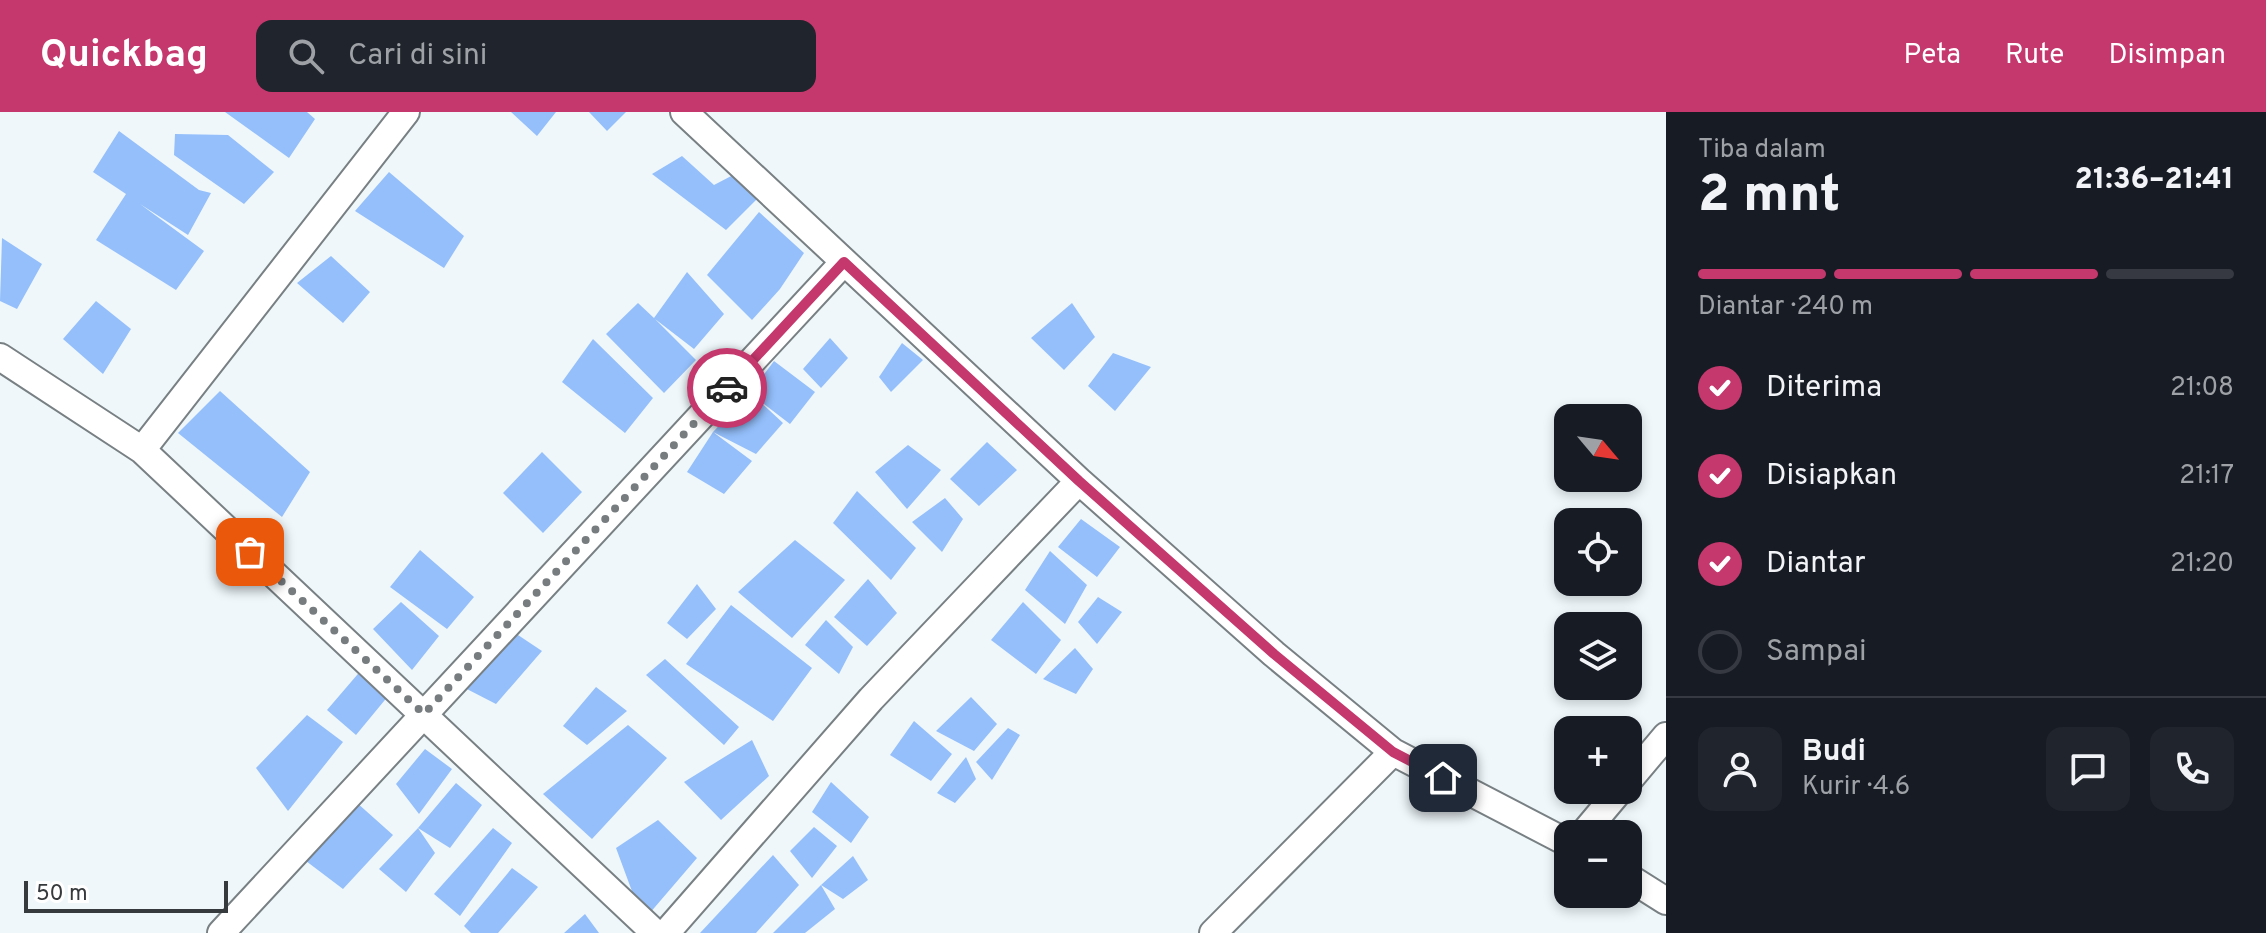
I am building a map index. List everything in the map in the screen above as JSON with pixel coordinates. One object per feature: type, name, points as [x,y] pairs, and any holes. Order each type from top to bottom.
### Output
[{"type":"street","points":[[142,450],[406,112]]},
{"type":"street","points":[[684,112],[1079,481],[1274,654],[1393,752],[1554,836]]},
{"type":"street","points":[[221,933],[844,262]]},
{"type":"street","points":[[0,357],[142,450],[655,933]]},
{"type":"street","points":[[666,933],[871,699],[1079,481]]},
{"type":"street","points":[[1642,764],[1666,736]]},
{"type":"street","points":[[1213,933],[1393,752]]},
{"type":"street","points":[[1595,820],[1608,804]]},
{"type":"street","points":[[1642,886],[1666,901]]},
{"type":"building","points":[[225,112],[307,112],[315,119],[289,158]]},
{"type":"building","points":[[511,112],[556,112],[537,136]]},
{"type":"building","points":[[589,112],[626,112],[607,131]]},
{"type":"building","points":[[119,131],[199,190],[211,193],[188,235],[140,204],[204,251],[176,290],[96,240],[126,194],[93,172]]},
{"type":"building","points":[[175,134],[228,135],[274,172],[244,204],[174,155]]},
{"type":"building","points":[[682,156],[714,185],[737,173],[761,195],[726,230],[652,174]]},
{"type":"building","points":[[389,172],[464,236],[444,268],[355,211]]},
{"type":"building","points":[[759,212],[804,253],[780,289],[752,320],[707,275]]},
{"type":"building","points":[[2,238],[42,264],[17,309],[0,301]]},
{"type":"building","points":[[331,256],[370,292],[343,323],[297,283]]},
{"type":"building","points":[[687,272],[724,314],[694,349],[655,319],[696,360],[664,393],[606,334],[638,303],[654,318]]},
{"type":"building","points":[[96,301],[131,329],[103,374],[63,339]]},
{"type":"building","points":[[1072,303],[1095,337],[1064,370],[1031,338]]},
{"type":"building","points":[[830,338],[848,358],[821,388],[803,369]]},
{"type":"building","points":[[593,339],[653,398],[625,433],[562,382]]},
{"type":"building","points":[[902,343],[923,360],[891,392],[879,377]]},
{"type":"building","points":[[1113,353],[1151,367],[1115,411],[1088,386]]},
{"type":"building","points":[[774,361],[815,392],[790,424],[755,397],[783,423],[756,454],[713,432],[750,393]]},
{"type":"building","points":[[220,391],[310,472],[282,517],[178,433]]},
{"type":"building","points":[[713,432],[752,461],[724,494],[687,472]]},
{"type":"building","points":[[987,442],[1017,470],[979,506],[950,479]]},
{"type":"building","points":[[908,445],[941,470],[907,509],[875,472]]},
{"type":"building","points":[[542,452],[582,492],[543,533],[503,493]]},
{"type":"building","points":[[857,491],[916,548],[891,580],[833,523]]},
{"type":"building","points":[[945,498],[963,519],[942,552],[912,522]]},
{"type":"building","points":[[1081,519],[1120,547],[1097,577],[1058,547]]},
{"type":"building","points":[[795,540],[845,580],[792,638],[738,592]]},
{"type":"building","points":[[420,550],[474,597],[447,629],[390,587]]},
{"type":"building","points":[[1050,551],[1087,585],[1065,624],[1025,590]]},
{"type":"building","points":[[868,579],[897,613],[867,646],[834,617]]},
{"type":"building","points":[[697,584],[716,609],[687,639],[667,623]]},
{"type":"building","points":[[1098,597],[1122,612],[1097,644],[1078,622]]},
{"type":"building","points":[[401,602],[439,636],[412,670],[373,629]]},
{"type":"building","points":[[1023,602],[1061,640],[1036,674],[991,640]]},
{"type":"building","points":[[731,605],[812,668],[773,721],[686,664]]},
{"type":"building","points":[[826,620],[853,647],[839,674],[805,645]]},
{"type":"building","points":[[515,633],[542,651],[496,704],[461,686]]},
{"type":"building","points":[[1075,648],[1093,669],[1076,694],[1043,679]]},
{"type":"building","points":[[665,659],[739,727],[724,745],[646,675]]},
{"type":"building","points":[[363,668],[389,695],[356,735],[327,710]]},
{"type":"building","points":[[596,687],[627,711],[587,745],[563,726]]},
{"type":"building","points":[[971,697],[997,724],[974,751],[936,731]]},
{"type":"building","points":[[307,715],[343,742],[288,811],[256,768]]},
{"type":"building","points":[[914,721],[952,754],[931,781],[890,755]]},
{"type":"building","points":[[628,725],[667,758],[592,839],[543,794]]},
{"type":"building","points":[[1008,728],[1020,735],[992,780],[976,762]]},
{"type":"building","points":[[752,740],[769,776],[721,820],[684,782]]},
{"type":"building","points":[[425,749],[452,769],[419,814],[396,784]]},
{"type":"building","points":[[966,757],[976,779],[955,803],[937,793]]},
{"type":"building","points":[[831,782],[869,817],[851,843],[812,812]]},
{"type":"building","points":[[456,783],[482,805],[450,848],[418,828]]},
{"type":"building","points":[[356,802],[393,835],[343,889],[306,861]]},
{"type":"building","points":[[658,820],[697,858],[643,921],[616,848]]},
{"type":"building","points":[[814,827],[837,846],[812,878],[790,851]]},
{"type":"building","points":[[418,828],[435,853],[406,892],[379,869]]},
{"type":"building","points":[[493,828],[512,843],[460,916],[434,894]]},
{"type":"building","points":[[773,855],[799,885],[756,933],[700,933]]},
{"type":"building","points":[[853,856],[868,880],[843,899],[821,885]]},
{"type":"building","points":[[512,868],[538,887],[498,933],[471,933],[464,926]]},
{"type":"building","points":[[821,885],[835,909],[805,933],[773,933]]},
{"type":"building","points":[[585,914],[599,933],[564,933]]},
{"type":"way so far","points":[[250,552],[424,714],[727,388]]},
{"type":"route","points":[[727,388],[844,262],[1079,481],[1274,654],[1393,752],[1443,778]]}]
